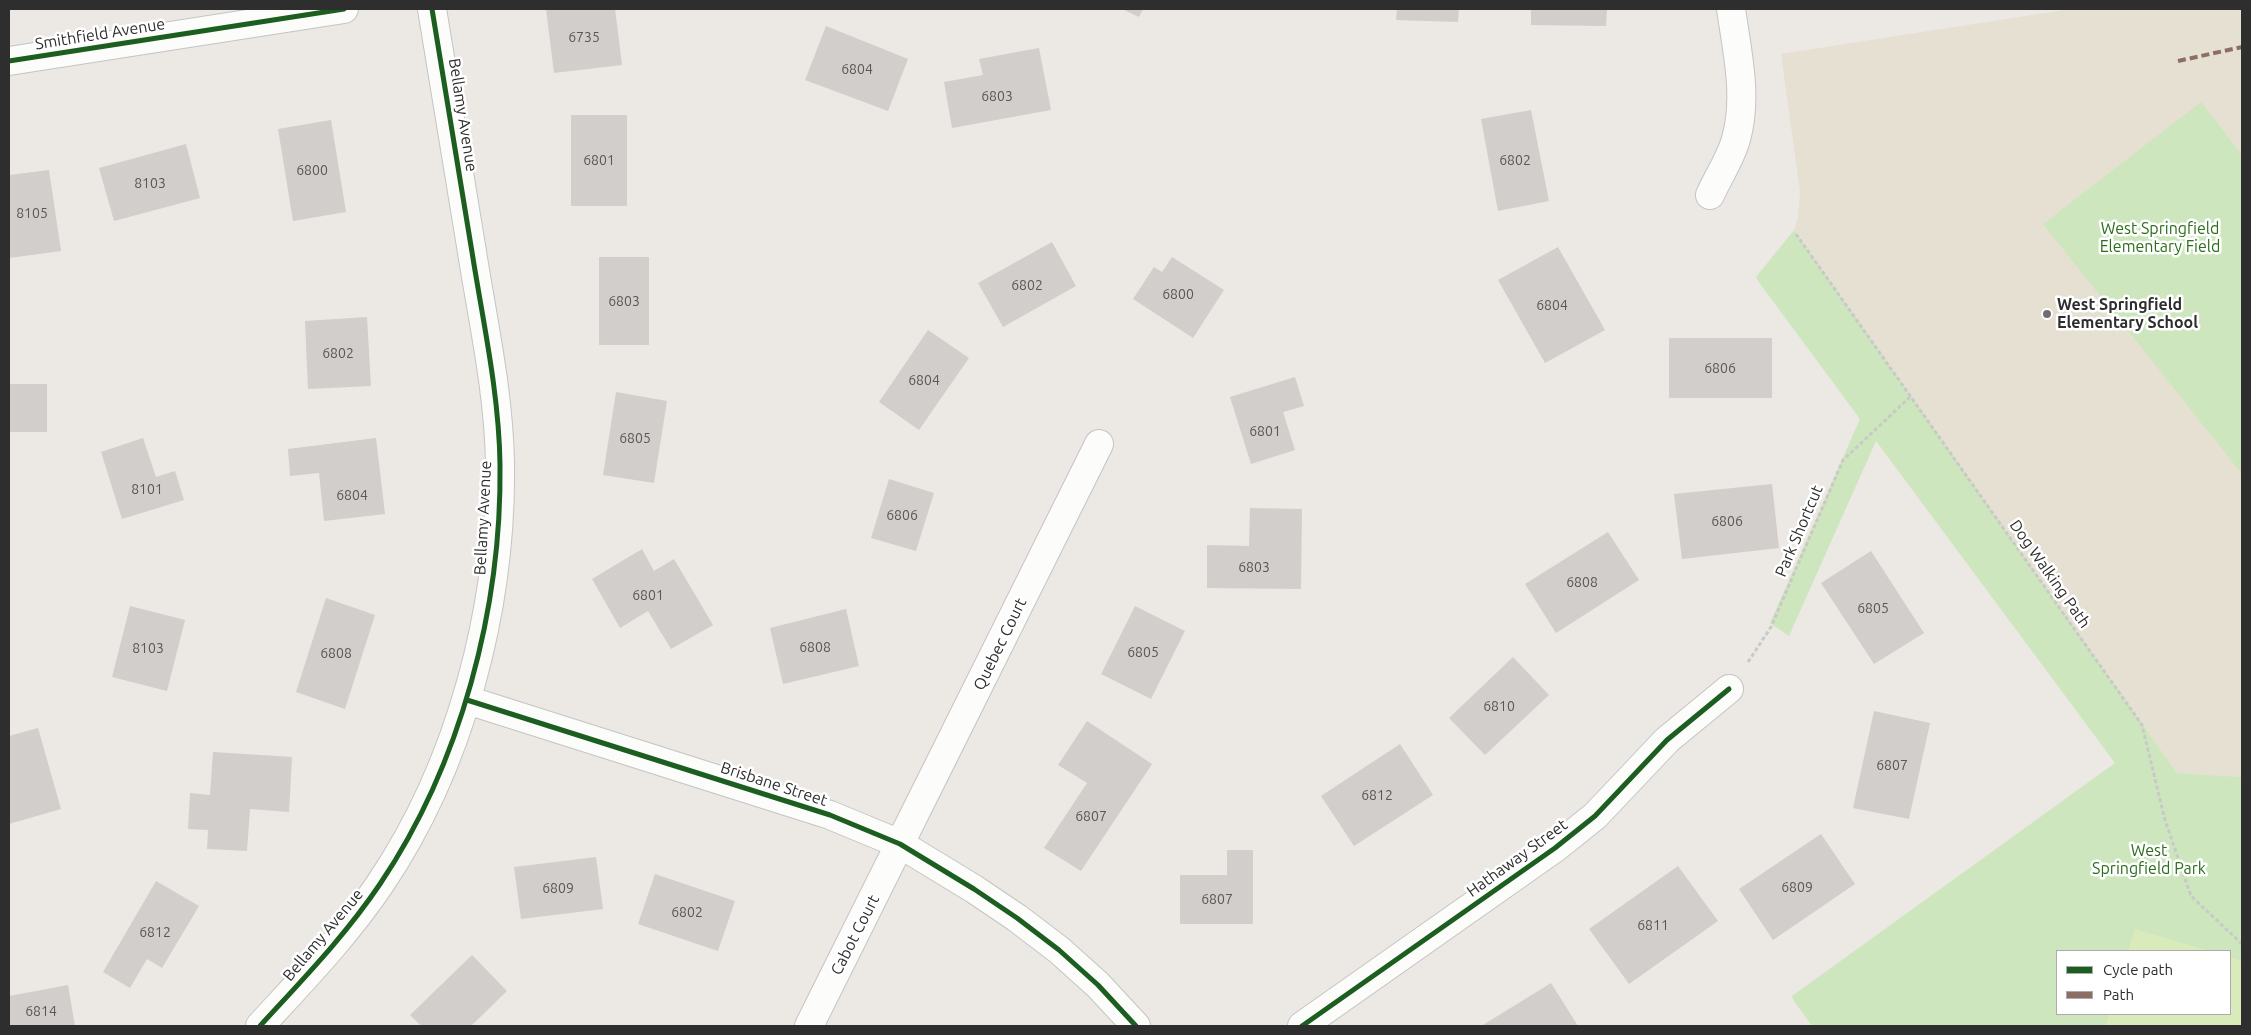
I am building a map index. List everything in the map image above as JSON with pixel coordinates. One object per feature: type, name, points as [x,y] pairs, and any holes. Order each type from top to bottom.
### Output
[{"type":"street","name":"Smithfield Avenue","points":[[9,61],[344,9]]},
{"type":"street","name":"Bellamy Avenue","points":[[260,1026],[347,931],[382,882],[412,830],[441,768],[467,700],[484,632],[494,574],[498,535],[500,462],[494,394],[432,9]]},
{"type":"street","points":[[1710,195],[1736,140],[1742,106],[1739,60],[1731,9]]},
{"type":"street","name":"Quebec Court","points":[[900,844],[1099,444]]},
{"type":"street","name":"Hathaway Street","points":[[1302,1026],[1555,848],[1595,816],[1666,740],[1729,689]]},
{"type":"street","name":"Brisbane Street","points":[[467,700],[830,815],[900,844],[974,889],[1017,918],[1059,950],[1098,985],[1136,1026]]},
{"type":"street","name":"Cabot Court","points":[[809,1026],[900,844]]},
{"type":"shaded area","name":"West Springfield Elementary School","points":[[2070,9],[2242,9],[2242,777],[2177,773],[1794,230],[1798,217],[1800,192],[1781,54]]},
{"type":"green space","name":"West Springfield Elementary Field","points":[[2201,102],[2242,155],[2242,474],[2043,224]]},
{"type":"green space","name":"West Springfield Park","points":[[1794,230],[2177,773],[2242,777],[2242,1026],[1812,1026],[1794,1001],[1792,996],[2115,763],[1876,441],[1789,636],[1770,623],[1860,419],[1756,277]]},
{"type":"green space","points":[[2135,929],[2207,950],[2128,950]]},
{"type":"green space","points":[[2231,957],[2242,961],[2242,1026],[2106,1026],[2109,1015],[2231,1015]]},
{"type":"building","points":[[546,9],[615,9],[622,65],[554,73]]},
{"type":"building","points":[[1122,9],[1143,9],[1139,17]]},
{"type":"building","points":[[1397,9],[1459,9],[1458,22],[1396,20]]},
{"type":"building","points":[[1531,9],[1607,9],[1606,26],[1531,25]]},
{"type":"building","points":[[826,26],[908,59],[888,111],[805,80]]},
{"type":"building","points":[[1039,48],[1051,110],[952,128],[944,82],[983,75],[979,59]]},
{"type":"building","points":[[1531,110],[1549,201],[1498,211],[1481,119]]},
{"type":"building","points":[[571,115],[627,115],[627,206],[571,206]]},
{"type":"building","points":[[331,120],[346,212],[293,221],[278,129]]},
{"type":"building","points":[[186,144],[200,198],[114,221],[99,168]]},
{"type":"building","points":[[49,170],[61,251],[9,258],[9,175]]},
{"type":"building","points":[[1052,242],[1076,286],[1003,327],[978,283]]},
{"type":"building","points":[[1558,247],[1605,330],[1545,363],[1498,280]]},
{"type":"building","points":[[599,257],[649,257],[649,345],[599,345]]},
{"type":"building","points":[[1172,257],[1224,290],[1193,338],[1133,299],[1154,267],[1162,272]]},
{"type":"building","points":[[367,317],[371,386],[308,389],[305,321]]},
{"type":"building","points":[[928,330],[969,358],[919,430],[879,402]]},
{"type":"building","points":[[1669,338],[1772,338],[1772,398],[1669,398]]},
{"type":"building","points":[[1295,377],[1304,406],[1283,412],[1295,450],[1251,464],[1230,397]]},
{"type":"building","points":[[9,384],[47,384],[47,432],[9,432]]},
{"type":"building","points":[[616,392],[667,401],[654,483],[603,475]]},
{"type":"building","points":[[143,438],[156,477],[175,471],[184,500],[122,519],[101,452]]},
{"type":"building","points":[[376,438],[385,514],[324,521],[319,473],[290,476],[288,449]]},
{"type":"building","points":[[889,479],[934,493],[916,551],[871,538]]},
{"type":"building","points":[[1772,484],[1779,548],[1682,559],[1674,494]]},
{"type":"building","points":[[1250,508],[1302,509],[1301,589],[1207,588],[1207,545],[1249,546]]},
{"type":"building","points":[[1608,532],[1639,580],[1556,633],[1525,584]]},
{"type":"building","points":[[642,549],[654,571],[674,559],[713,625],[671,649],[648,611],[620,628],[592,579]]},
{"type":"building","points":[[1871,551],[1924,633],[1874,664],[1821,583]]},
{"type":"building","points":[[326,598],[375,615],[345,709],[296,692]]},
{"type":"building","points":[[130,606],[185,620],[167,691],[112,677]]},
{"type":"building","points":[[1135,606],[1185,631],[1151,699],[1101,674]]},
{"type":"building","points":[[846,609],[859,666],[783,684],[770,628]]},
{"type":"building","points":[[1513,657],[1549,695],[1485,755],[1449,718]]},
{"type":"building","points":[[1874,711],[1930,723],[1909,819],[1853,808]]},
{"type":"building","points":[[1087,721],[1152,764],[1081,871],[1044,848],[1087,783],[1058,765]]},
{"type":"building","points":[[38,728],[61,809],[9,824],[9,736]]},
{"type":"building","points":[[1400,744],[1433,795],[1354,846],[1321,796]]},
{"type":"building","points":[[213,752],[292,757],[289,812],[250,809],[247,851],[207,849],[208,830],[188,829],[190,793],[210,795]]},
{"type":"building","points":[[1821,834],[1855,884],[1773,940],[1739,889]]},
{"type":"building","points":[[1227,850],[1253,850],[1253,924],[1180,924],[1180,875],[1227,875]]},
{"type":"building","points":[[596,857],[603,909],[521,919],[514,867]]},
{"type":"building","points":[[1678,866],[1718,921],[1629,984],[1589,929]]},
{"type":"building","points":[[655,874],[735,901],[718,951],[638,924]]},
{"type":"building","points":[[156,881],[199,906],[162,968],[147,959],[130,988],[103,972]]},
{"type":"building","points":[[472,955],[507,991],[471,1026],[421,1026],[410,1015]]},
{"type":"building","points":[[1551,983],[1578,1026],[1483,1025]]},
{"type":"building","points":[[68,985],[75,1026],[9,1026],[9,996]]},
{"type":"marked path","points":[[2178,61],[2242,47]]},
{"type":"cycle path","points":[[9,61],[344,9]]},
{"type":"cycle path","points":[[260,1026],[323,957],[367,903],[408,837],[433,788],[454,736],[471,683],[484,628],[499,518],[500,464],[497,411],[490,358],[432,9]]},
{"type":"cycle path","points":[[1302,1026],[1555,848],[1595,816],[1667,740],[1729,689]]},
{"type":"cycle path","points":[[467,700],[830,815],[900,844],[974,889],[1017,918],[1059,950],[1098,985],[1136,1026]]},
{"type":"place","name":"West Springfield Elementary School","points":[[2047,314]]}]
